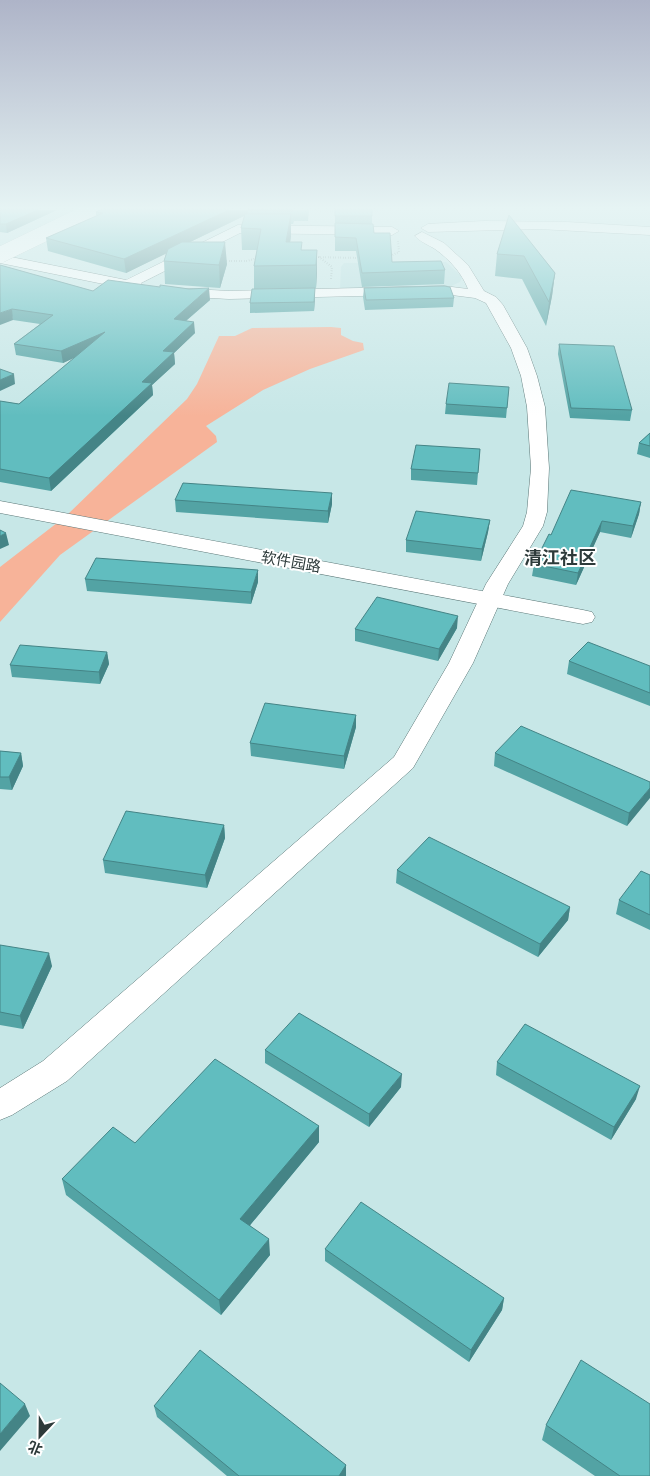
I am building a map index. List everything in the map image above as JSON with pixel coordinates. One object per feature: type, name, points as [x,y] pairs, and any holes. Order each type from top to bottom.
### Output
[{"type":"main road","name":"软件园路","points":[[0,507],[583,616]]},
{"type":"street","points":[[0,1105],[55,1071],[404,762],[460,663],[497,584],[533,526],[537,512],[540,468],[536,407],[529,376],[519,348],[498,308],[491,300],[478,294],[444,290],[208,295],[127,285],[104,279]]},
{"type":"street","points":[[127,285],[141,279]]},
{"type":"street","points":[[472,279],[478,294]]},
{"type":"street","points":[[127,285],[178,282]]},
{"type":"path","points":[[330,283],[331,279]]},
{"type":"shaded area","points":[[340,279],[461,279],[460,282],[451,286],[340,290]]},
{"type":"shaded area","points":[[252,328],[341,328],[341,335],[353,341],[363,343],[364,350],[310,369],[263,390],[206,426],[216,436],[217,442],[60,555],[0,622],[0,567],[66,516],[187,399],[197,384],[219,336],[235,336]]},
{"type":"building","points":[[0,279],[50,279],[93,291],[108,280],[160,287],[160,285],[189,289],[209,288],[174,319],[194,322],[163,351],[174,352],[142,382],[152,383],[49,478],[0,469],[0,401],[19,404],[105,332],[61,351],[14,344],[53,315],[12,309],[0,313]]},
{"type":"building","points":[[536,279],[554,279],[549,302]]},
{"type":"building","points":[[450,287],[454,298],[366,300],[364,288]]},
{"type":"building","points":[[315,288],[314,302],[250,303],[252,289]]},
{"type":"building","points":[[559,344],[614,346],[632,410],[571,408]]},
{"type":"building","points":[[0,369],[14,374],[0,380]]},
{"type":"building","points":[[449,383],[509,387],[507,408],[446,404]]},
{"type":"building","points":[[650,433],[650,446],[639,443]]},
{"type":"building","points":[[416,445],[480,449],[478,473],[411,469]]},
{"type":"building","points":[[183,483],[332,493],[328,511],[175,500]]},
{"type":"building","points":[[571,490],[641,502],[633,526],[602,521],[578,573],[534,564],[549,534],[551,535]]},
{"type":"building","points":[[416,511],[490,520],[482,549],[406,540]]},
{"type":"building","points":[[0,530],[6,533],[0,536]]},
{"type":"building","points":[[96,558],[258,570],[251,592],[85,579]]},
{"type":"building","points":[[377,597],[458,616],[439,649],[355,629]]},
{"type":"building","points":[[588,642],[650,666],[650,693],[569,661]]},
{"type":"building","points":[[20,645],[107,652],[99,672],[10,665]]},
{"type":"building","points":[[265,703],[356,715],[344,756],[250,743]]},
{"type":"building","points":[[521,726],[650,782],[650,788],[629,813],[495,753]]},
{"type":"building","points":[[0,751],[21,753],[9,777],[0,777]]},
{"type":"building","points":[[126,811],[224,825],[205,875],[103,860]]},
{"type":"building","points":[[429,837],[570,907],[540,944],[397,870]]},
{"type":"building","points":[[641,871],[650,875],[650,915],[619,900]]},
{"type":"building","points":[[0,945],[49,953],[20,1016],[0,1012]]},
{"type":"building","points":[[299,1013],[402,1074],[369,1114],[265,1050]]},
{"type":"building","points":[[525,1024],[640,1086],[614,1127],[497,1062]]},
{"type":"building","points":[[215,1059],[319,1126],[240,1219],[269,1239],[219,1300],[62,1179],[113,1127],[135,1143]]},
{"type":"building","points":[[361,1202],[504,1298],[471,1350],[325,1249]]},
{"type":"building","points":[[200,1350],[346,1465],[339,1476],[239,1476],[154,1406]]},
{"type":"building","points":[[581,1360],[650,1404],[650,1476],[620,1476],[546,1425]]},
{"type":"building","points":[[0,1383],[25,1404],[0,1434]]},
{"type":"district","name":"清江社区","points":[[560,558]]}]
